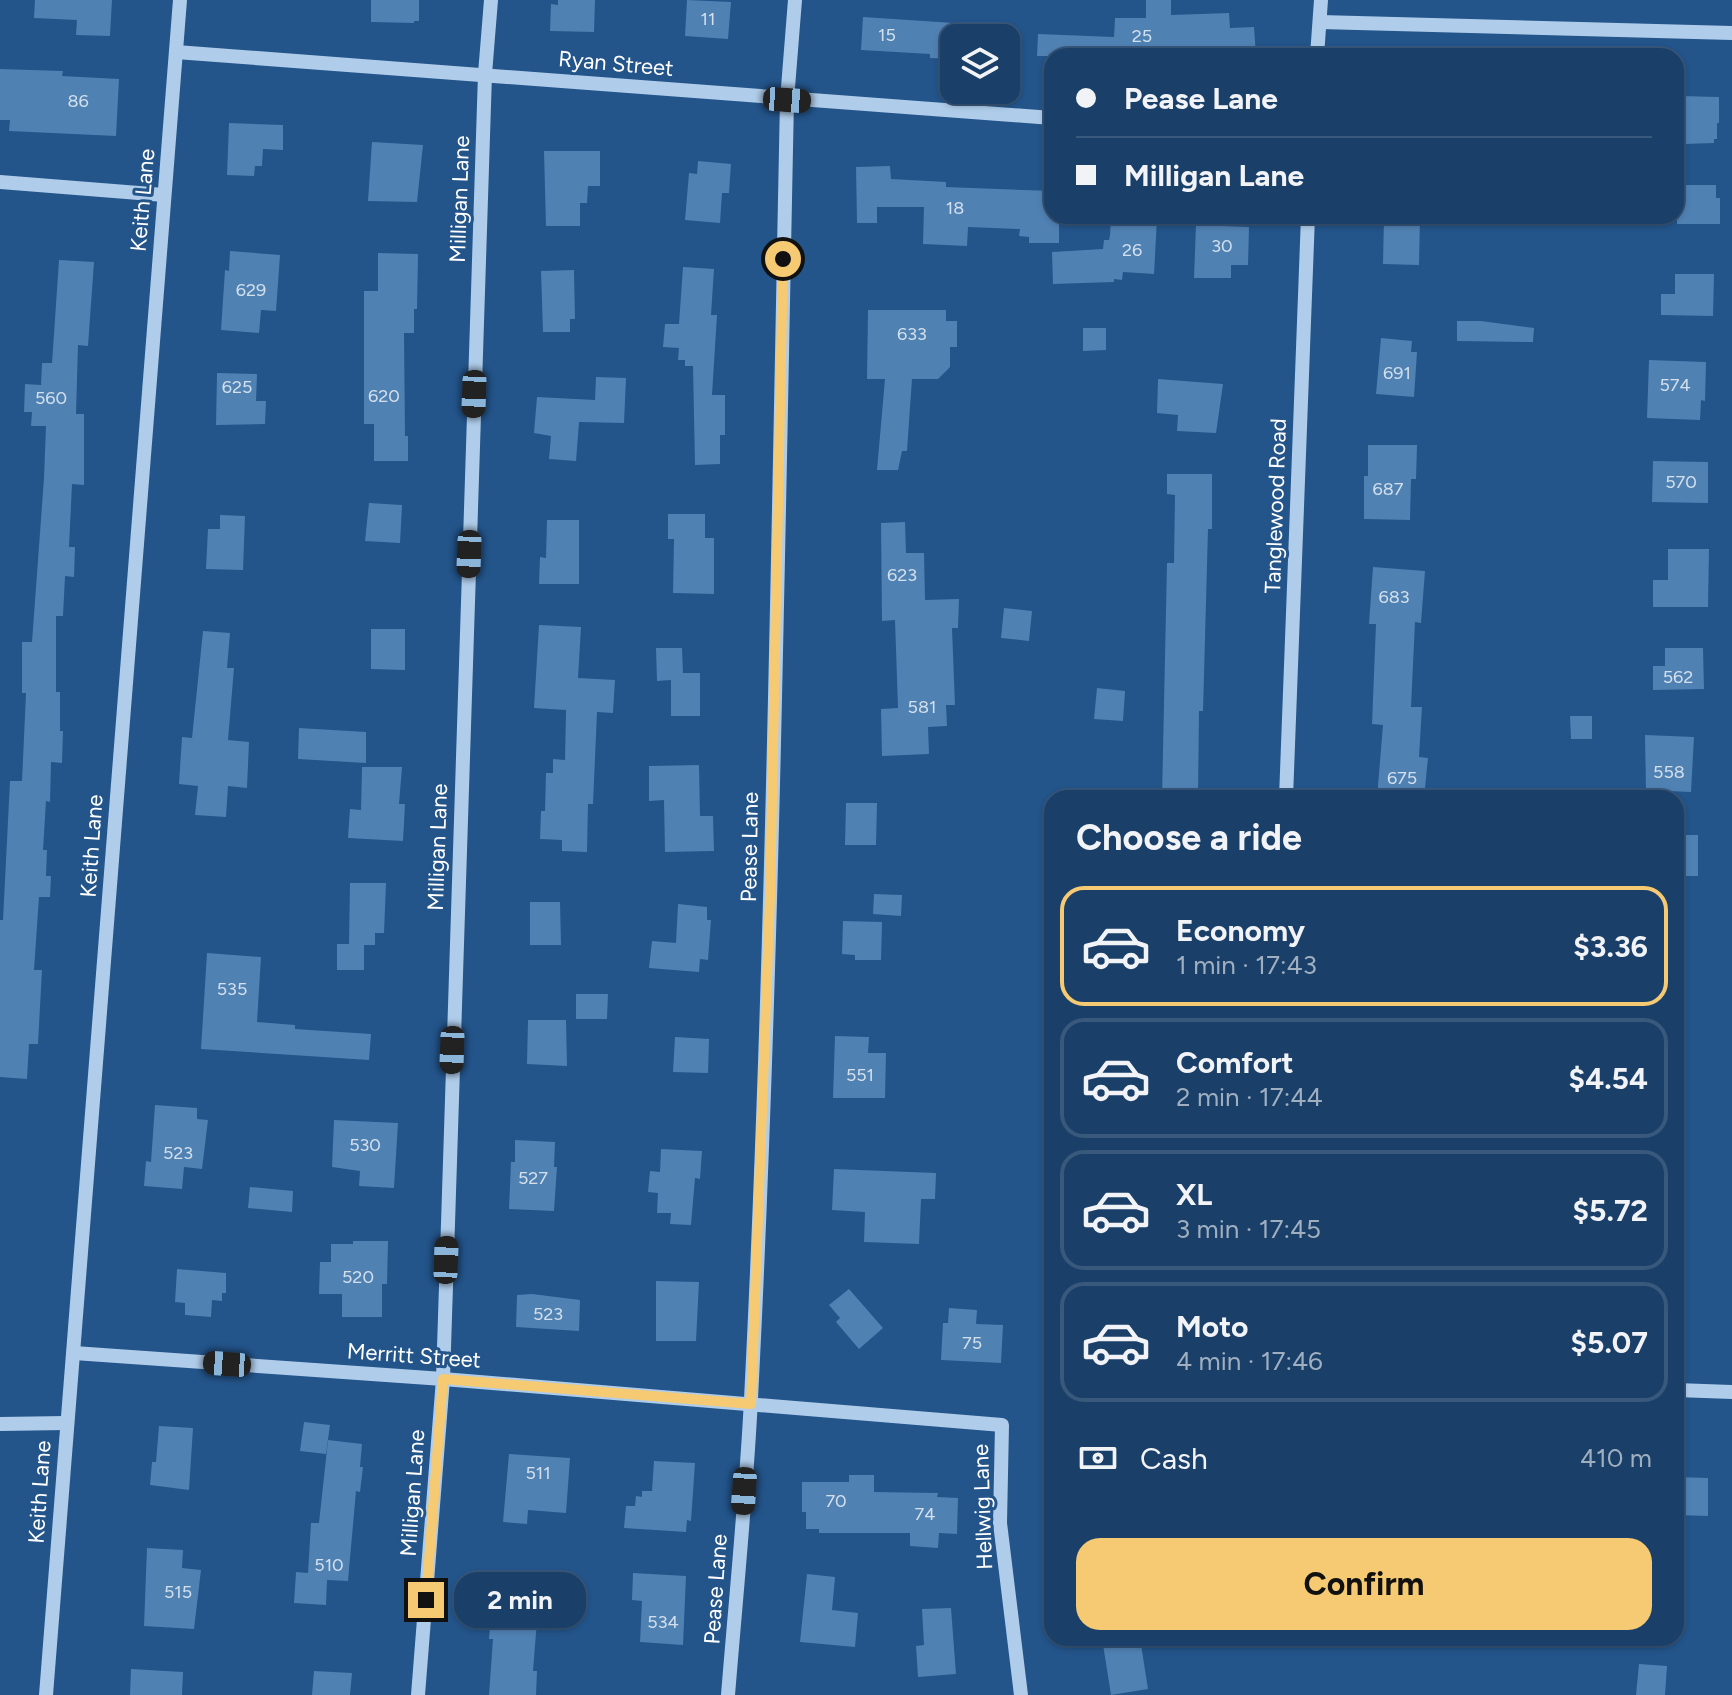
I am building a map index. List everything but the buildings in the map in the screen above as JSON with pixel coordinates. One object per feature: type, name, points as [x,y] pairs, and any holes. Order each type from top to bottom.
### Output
[{"type":"street","name":"Keith Lane","points":[[46,1695],[180,0]]},
{"type":"street","name":"Milligan Lane","points":[[418,1695],[443,1379],[485,74],[491,0]]},
{"type":"street","name":"Pease Lane","points":[[728,1695],[751,1404],[770,896],[787,100],[795,0]]},
{"type":"street","points":[[1318,48],[1321,0]]},
{"type":"street","points":[[1320,22],[1732,33]]},
{"type":"street","name":"Ryan Street","points":[[176,52],[1044,117]]},
{"type":"street","points":[[0,182],[164,195]]},
{"type":"street","name":"Tanglewood Road","points":[[1286,790],[1308,224]]},
{"type":"street","name":"Merritt Street","points":[[74,1353],[751,1404]]},
{"type":"street","points":[[1684,1390],[1732,1392]]},
{"type":"street","name":"Hellwig Lane","points":[[751,1404],[1002,1425],[1000,1523],[1021,1695]]},
{"type":"street","points":[[0,1424],[66,1423]]},
{"type":"route","points":[[426,1600],[443,1379],[751,1404],[770,896],[783,259]]}]
